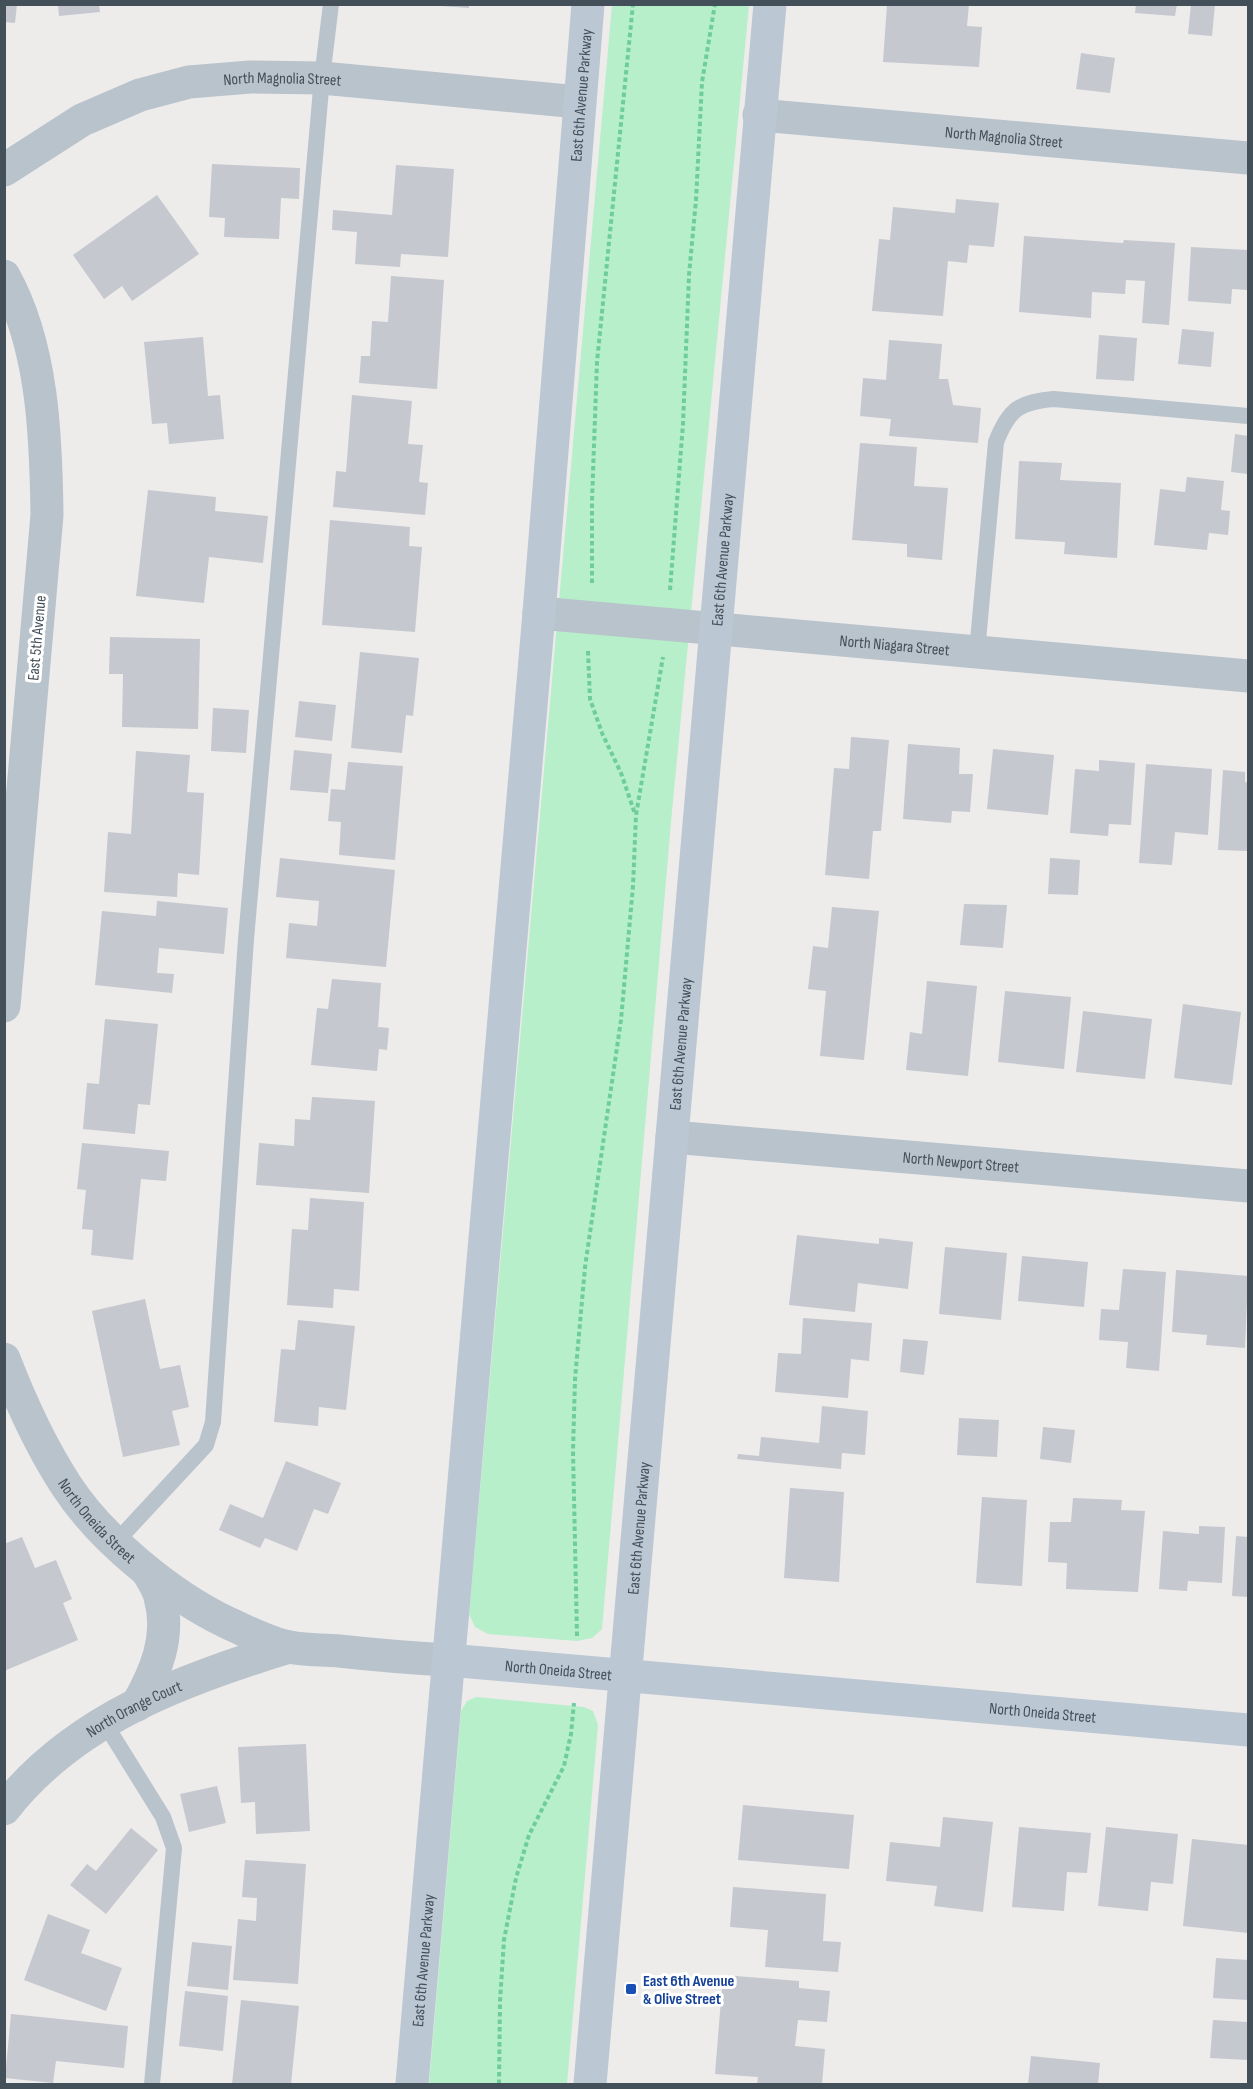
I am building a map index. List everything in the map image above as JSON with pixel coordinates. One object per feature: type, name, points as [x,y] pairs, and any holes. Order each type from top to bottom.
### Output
[{"type":"main road","name":"East 6th Avenue Parkway","points":[[412,2085],[539,613],[588,4]]},
{"type":"main road","name":"East 6th Avenue Parkway","points":[[590,2085],[770,4]]},
{"type":"main road","name":"North Oneida Street","points":[[448,1660],[1248,1730]]},
{"type":"street","name":"North Magnolia Street","points":[[4,170],[82,120],[140,95],[189,82],[250,77],[322,78],[579,102]]},
{"type":"street","name":"North Magnolia Street","points":[[759,115],[1248,158]]},
{"type":"street","name":"East 5th Avenue","points":[[4,276],[30,343],[39,390],[46,450],[47,515],[18,692],[4,1006]]},
{"type":"street","name":"North Niagara Street","points":[[539,613],[1248,676]]},
{"type":"street","name":"North Newport Street","points":[[672,1137],[1248,1186]]},
{"type":"street","name":"North Oneida Street","points":[[4,1359],[21,1402],[67,1486],[92,1518],[148,1572],[211,1614],[248,1632],[289,1647],[448,1660]]},
{"type":"street","points":[[137,1705],[153,1678],[164,1636],[160,1596],[148,1572]]},
{"type":"street","name":"North Orange Court","points":[[4,1809],[41,1767],[104,1722],[186,1682],[289,1647]]},
{"type":"lane","points":[[116,1542],[206,1444],[213,1422],[247,927],[322,78],[331,4]]},
{"type":"lane","points":[[977,652],[996,442],[1003,422],[1017,408],[1034,401],[1054,399],[1248,416]]},
{"type":"lane","points":[[104,1722],[163,1817],[174,1848],[152,2085]]},
{"type":"path","points":[[633,4],[597,362],[592,501],[593,618],[588,642],[587,667],[590,699],[636,815]]},
{"type":"path","points":[[499,2085],[500,2001],[504,1940],[516,1878],[529,1834],[564,1766],[571,1734],[576,1671],[577,1611],[573,1452],[575,1379],[589,1233],[621,1020],[633,886],[636,815],[667,625],[683,424],[689,275],[696,200],[702,82],[715,4]]},
{"type":"green space","points":[[612,5],[749,5],[671,822],[602,1629],[592,1638],[577,1641],[488,1634],[475,1627],[469,1614]]},
{"type":"green space","points":[[476,1697],[584,1707],[593,1711],[598,1725],[567,2084],[429,2084],[461,1711],[467,1701]]},
{"type":"building","points":[[4,4],[17,4],[15,23],[4,22]]},
{"type":"building","points":[[58,4],[99,4],[100,12],[59,16]]},
{"type":"building","points":[[441,4],[469,4],[469,8],[441,6]]},
{"type":"building","points":[[887,4],[969,4],[967,26],[982,27],[979,67],[883,62]]},
{"type":"building","points":[[1136,4],[1177,4],[1175,16],[1135,13]]},
{"type":"building","points":[[1191,4],[1215,4],[1212,36],[1188,34]]},
{"type":"building","points":[[1081,53],[1115,58],[1110,93],[1076,89]]},
{"type":"building","points":[[212,164],[300,168],[299,199],[281,198],[279,239],[224,237],[225,218],[209,217]]},
{"type":"building","points":[[396,165],[454,169],[448,257],[401,254],[400,267],[355,264],[357,232],[332,230],[333,210],[392,215]]},
{"type":"building","points":[[157,195],[199,254],[132,301],[122,286],[104,299],[73,255]]},
{"type":"building","points":[[956,199],[999,203],[994,247],[969,245],[967,263],[948,261],[943,316],[872,311],[879,239],[890,240],[893,207],[955,213]]},
{"type":"building","points":[[1024,236],[1123,243],[1124,240],[1175,243],[1169,325],[1142,323],[1145,281],[1126,280],[1125,294],[1092,292],[1091,318],[1019,312]]},
{"type":"building","points":[[1191,247],[1248,250],[1248,290],[1232,289],[1231,304],[1188,301]]},
{"type":"building","points":[[391,276],[444,280],[437,389],[359,383],[361,356],[370,356],[372,321],[388,322]]},
{"type":"building","points":[[1182,329],[1214,332],[1211,367],[1178,364]]},
{"type":"building","points":[[1099,335],[1137,338],[1134,381],[1096,379]]},
{"type":"building","points":[[203,337],[208,396],[220,395],[224,439],[169,444],[167,423],[152,424],[144,342]]},
{"type":"building","points":[[889,340],[942,344],[939,379],[948,379],[953,405],[981,408],[978,443],[889,436],[891,419],[860,416],[863,378],[886,380]]},
{"type":"building","points":[[352,395],[412,401],[408,444],[423,445],[419,482],[428,483],[425,515],[333,507],[336,471],[346,472]]},
{"type":"building","points":[[1235,434],[1248,436],[1248,474],[1231,472]]},
{"type":"building","points":[[860,443],[917,447],[914,486],[948,488],[942,560],[907,557],[907,544],[852,540]]},
{"type":"building","points":[[1019,461],[1062,463],[1060,480],[1121,483],[1117,558],[1064,554],[1065,542],[1015,539]]},
{"type":"building","points":[[1187,477],[1224,481],[1221,510],[1230,511],[1228,535],[1209,533],[1207,550],[1154,545],[1160,489],[1185,492]]},
{"type":"building","points":[[148,490],[216,497],[215,511],[268,516],[263,563],[209,557],[204,603],[136,596]]},
{"type":"building","points":[[330,520],[410,527],[409,546],[422,547],[415,632],[322,625]]},
{"type":"building","points":[[110,637],[200,639],[198,729],[122,727],[123,674],[109,674]]},
{"type":"building","points":[[360,652],[419,658],[413,716],[406,715],[402,753],[351,748]]},
{"type":"building","points":[[299,701],[336,705],[332,741],[295,737]]},
{"type":"building","points":[[213,708],[249,710],[246,753],[211,751]]},
{"type":"building","points":[[851,737],[889,740],[881,831],[873,831],[869,879],[825,875],[834,768],[849,769]]},
{"type":"building","points":[[908,744],[960,748],[959,774],[973,774],[970,812],[952,811],[951,823],[903,819]]},
{"type":"building","points":[[993,749],[1054,755],[1048,815],[987,809]]},
{"type":"building","points":[[294,750],[332,754],[328,793],[290,790]]},
{"type":"building","points":[[136,751],[190,755],[187,792],[204,793],[199,875],[178,873],[177,897],[104,892],[108,832],[131,834]]},
{"type":"building","points":[[1099,760],[1135,763],[1131,825],[1109,824],[1108,836],[1070,833],[1075,769],[1099,771]]},
{"type":"building","points":[[348,762],[403,766],[395,860],[339,855],[341,822],[328,821],[331,789],[345,790]]},
{"type":"building","points":[[1146,764],[1212,769],[1208,835],[1175,832],[1172,865],[1139,863]]},
{"type":"building","points":[[1223,770],[1245,772],[1245,782],[1248,783],[1248,851],[1218,850]]},
{"type":"building","points":[[280,858],[395,870],[386,967],[286,958],[289,923],[317,926],[319,901],[276,897]]},
{"type":"building","points":[[1050,858],[1080,860],[1078,895],[1048,894]]},
{"type":"building","points":[[157,901],[228,908],[224,954],[159,948],[157,973],[174,974],[172,993],[95,985],[102,911],[156,916]]},
{"type":"building","points":[[964,904],[1007,905],[1003,948],[960,945]]},
{"type":"building","points":[[832,907],[879,911],[864,1060],[820,1056],[826,991],[808,989],[813,946],[828,948]]},
{"type":"building","points":[[332,979],[381,983],[378,1027],[389,1028],[387,1050],[379,1049],[377,1071],[311,1065],[317,1008],[328,1009]]},
{"type":"building","points":[[927,981],[977,986],[968,1076],[906,1070],[910,1032],[922,1034]]},
{"type":"building","points":[[1005,991],[1071,997],[1064,1069],[998,1062]]},
{"type":"building","points":[[1183,1004],[1241,1012],[1232,1085],[1174,1078]]},
{"type":"building","points":[[1083,1011],[1152,1019],[1145,1079],[1076,1072]]},
{"type":"building","points":[[105,1019],[158,1024],[150,1105],[138,1104],[135,1134],[83,1129],[87,1083],[99,1084]]},
{"type":"building","points":[[312,1097],[375,1101],[369,1193],[256,1185],[259,1143],[294,1146],[295,1119],[310,1120]]},
{"type":"building","points":[[82,1143],[169,1151],[166,1181],[141,1179],[133,1260],[91,1255],[93,1230],[82,1229],[86,1190],[77,1189]]},
{"type":"building","points":[[310,1198],[364,1202],[359,1291],[334,1289],[333,1308],[287,1305],[292,1229],[308,1230]]},
{"type":"building","points":[[797,1235],[879,1244],[879,1238],[913,1242],[908,1289],[858,1283],[855,1312],[789,1305]]},
{"type":"building","points":[[945,1247],[1007,1253],[1001,1320],[939,1314]]},
{"type":"building","points":[[1022,1256],[1088,1262],[1084,1307],[1018,1301]]},
{"type":"building","points":[[1123,1269],[1166,1272],[1159,1371],[1126,1368],[1128,1342],[1099,1340],[1101,1309],[1119,1310]]},
{"type":"building","points":[[1176,1270],[1248,1276],[1245,1348],[1206,1345],[1207,1335],[1172,1332]]},
{"type":"building","points":[[145,1299],[160,1369],[180,1365],[189,1407],[172,1411],[180,1445],[123,1457],[92,1311]]},
{"type":"building","points":[[803,1318],[872,1323],[869,1361],[851,1359],[848,1398],[775,1392],[778,1353],[801,1354]]},
{"type":"building","points":[[298,1320],[355,1326],[346,1410],[319,1407],[318,1426],[274,1422],[281,1349],[295,1350]]},
{"type":"building","points":[[903,1339],[928,1341],[924,1375],[900,1372]]},
{"type":"building","points":[[822,1406],[868,1411],[865,1455],[842,1453],[841,1469],[737,1459],[738,1454],[759,1456],[761,1437],[819,1443]]},
{"type":"building","points":[[959,1418],[999,1420],[997,1457],[957,1455]]},
{"type":"building","points":[[1043,1427],[1075,1430],[1071,1463],[1040,1459]]},
{"type":"building","points":[[286,1461],[341,1483],[328,1514],[314,1509],[297,1551],[265,1538],[260,1548],[219,1530],[230,1504],[263,1518]]},
{"type":"building","points":[[790,1488],[844,1492],[839,1582],[784,1578]]},
{"type":"building","points":[[982,1497],[1027,1500],[1022,1586],[976,1583]]},
{"type":"building","points":[[1073,1498],[1122,1500],[1121,1510],[1145,1511],[1138,1592],[1066,1589],[1067,1563],[1048,1562],[1050,1522],[1071,1522]]},
{"type":"building","points":[[1199,1526],[1225,1527],[1222,1583],[1188,1581],[1187,1591],[1159,1589],[1163,1531],[1199,1534]]},
{"type":"building","points":[[1236,1536],[1248,1537],[1248,1597],[1232,1596]]},
{"type":"building","points":[[22,1537],[35,1568],[56,1560],[72,1599],[63,1603],[78,1640],[4,1671],[4,1544]]},
{"type":"building","points":[[306,1744],[310,1831],[256,1834],[255,1802],[241,1803],[238,1747]]},
{"type":"building","points":[[217,1786],[226,1823],[189,1832],[180,1794]]},
{"type":"building","points":[[743,1805],[854,1815],[849,1869],[738,1860]]},
{"type":"building","points":[[943,1817],[993,1822],[983,1912],[934,1906],[937,1886],[886,1881],[890,1842],[940,1847]]},
{"type":"building","points":[[1019,1827],[1091,1833],[1087,1873],[1067,1872],[1064,1911],[1012,1907]]},
{"type":"building","points":[[1106,1827],[1178,1834],[1173,1884],[1151,1882],[1148,1911],[1098,1906]]},
{"type":"building","points":[[131,1828],[158,1850],[106,1914],[70,1885],[87,1864],[96,1871]]},
{"type":"building","points":[[1192,1839],[1248,1845],[1248,1933],[1183,1926]]},
{"type":"building","points":[[245,1860],[306,1864],[298,1984],[233,1980],[238,1919],[256,1921],[257,1898],[242,1897]]},
{"type":"building","points":[[733,1887],[826,1894],[823,1941],[841,1942],[838,1972],[765,1967],[768,1930],[730,1927]]},
{"type":"building","points":[[48,1914],[90,1930],[81,1953],[122,1968],[106,2011],[24,1980]]},
{"type":"building","points":[[192,1942],[232,1946],[228,1990],[187,1986]]},
{"type":"building","points":[[1216,1958],[1248,1960],[1248,2000],[1213,1998]]},
{"type":"building","points":[[723,1975],[799,1981],[799,1988],[830,1991],[827,2022],[798,2020],[795,2046],[825,2049],[822,2084],[757,2084],[758,2077],[715,2074]]},
{"type":"building","points":[[185,1991],[228,1996],[223,2051],[179,2046]]},
{"type":"building","points":[[241,2000],[299,2006],[291,2084],[232,2084]]},
{"type":"building","points":[[11,2014],[128,2026],[124,2068],[56,2061],[53,2083],[5,2078]]},
{"type":"building","points":[[1213,2020],[1248,2022],[1248,2060],[1210,2058]]},
{"type":"building","points":[[1031,2056],[1100,2063],[1098,2084],[1028,2084]]},
{"type":"place","name":"East 6th Avenue & Olive Street","points":[[631,1989]]}]
